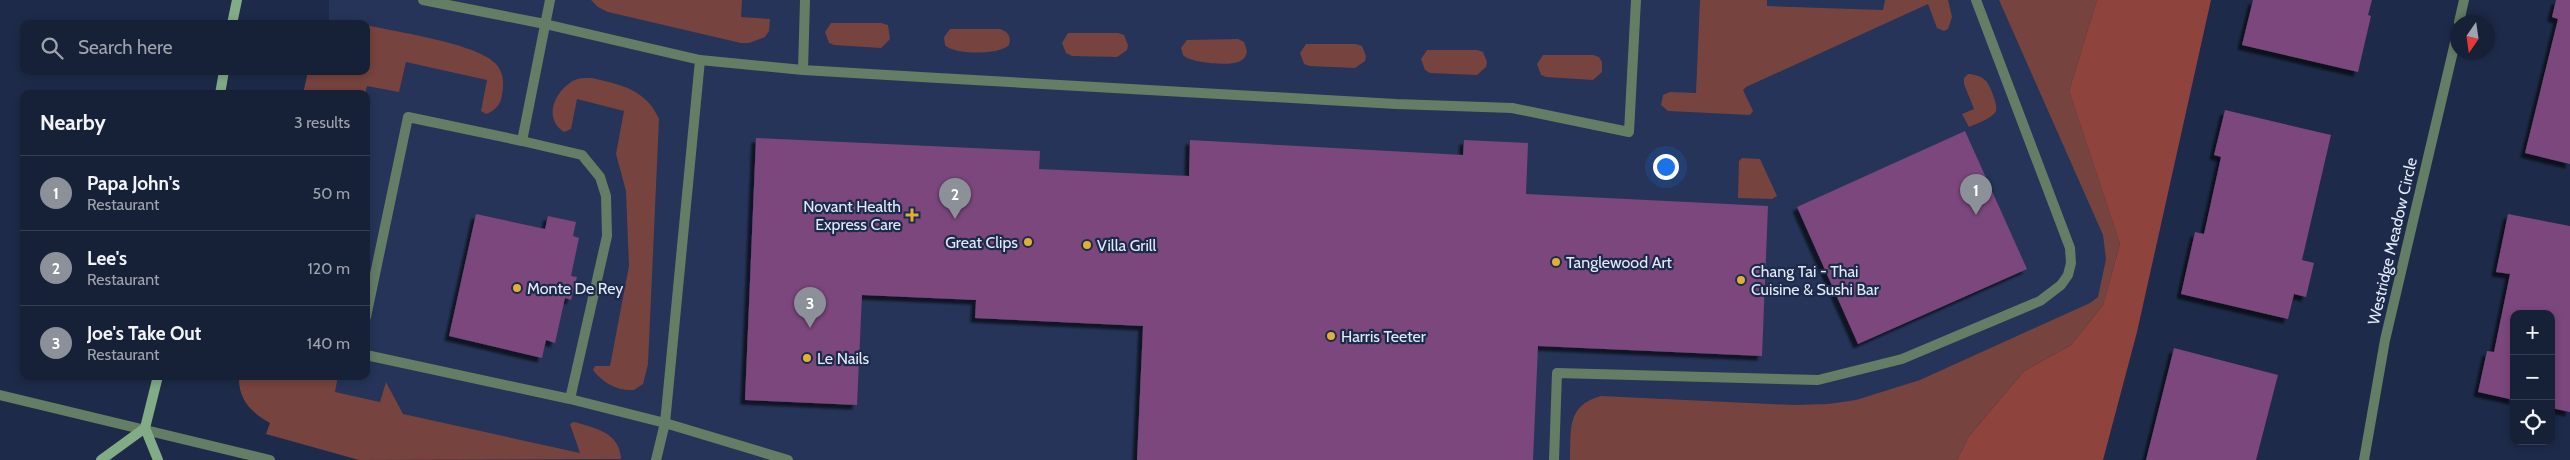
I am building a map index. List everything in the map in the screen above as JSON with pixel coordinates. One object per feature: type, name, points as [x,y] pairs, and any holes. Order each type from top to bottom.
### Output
[{"type":"main road","points":[[233,20],[237,0]]},
{"type":"main road","points":[[221,90],[223,75]]},
{"type":"main road","points":[[157,380],[146,428],[158,460]]},
{"type":"main road","points":[[101,460],[146,428]]},
{"type":"street","points":[[423,0],[545,24],[700,60],[803,70],[1386,104],[1512,108],[1629,132],[1636,0]]},
{"type":"street","points":[[522,141],[550,0]]},
{"type":"street","points":[[803,70],[806,0]]},
{"type":"street","points":[[1554,460],[1557,373],[1818,380],[1902,359],[2040,301],[2061,285],[2068,275],[2071,263],[2070,248],[1976,0]]},
{"type":"street","points":[[2461,15],[2464,0]]},
{"type":"street","points":[[656,460],[665,423],[700,60]]},
{"type":"street","name":"Westridge Meadow Circle","points":[[2364,460],[2385,340],[2451,60]]},
{"type":"street","points":[[370,298],[408,117],[582,155],[600,177],[606,196],[607,236],[570,400]]},
{"type":"street","points":[[370,356],[665,423],[788,460]]},
{"type":"street","points":[[0,395],[146,428],[270,460]]},
{"type":"shaded area","points":[[329,0],[2097,0],[2069,91],[2120,244],[2103,305],[1762,460],[460,460],[274,380],[370,380],[370,90],[329,90],[358,75],[370,75],[370,20],[329,20]]},
{"type":"shaded area","points":[[591,0],[742,0],[741,17],[770,19],[769,31],[765,37],[749,43],[741,43],[608,12],[598,7]]},
{"type":"shaded area","points":[[1700,0],[1767,0],[1767,6],[1883,10],[1885,0],[1948,0],[1952,17],[1948,29],[1944,31],[1937,28],[1928,4],[1746,87],[1743,90],[1753,111],[1750,115],[1668,111],[1661,105],[1663,95],[1670,92],[1696,93]]},
{"type":"shaded area","points":[[1999,0],[2097,0],[2069,91],[2120,244],[2103,305],[2071,345],[2024,371],[1969,436],[1957,460],[1570,460],[1571,429],[1576,413],[1590,400],[1601,396],[1793,405],[1828,404],[1856,400],[1920,380],[2090,303],[2098,297],[2106,259],[2103,235]]},
{"type":"shaded area","points":[[2097,0],[2211,0],[2137,332],[2103,460],[1957,460],[1969,436],[2024,371],[2071,345],[2103,305],[2120,244],[2069,91]]},
{"type":"shaded area","points":[[831,23],[881,23],[888,25],[890,39],[881,48],[834,45],[829,43],[825,32]]},
{"type":"shaded area","points":[[370,26],[453,44],[471,50],[485,56],[498,66],[503,82],[503,91],[499,104],[486,114],[481,111],[487,80],[406,62],[399,92],[367,86],[366,90],[304,90],[307,75],[370,75]]},
{"type":"shaded area","points":[[950,29],[1000,29],[1009,35],[1009,45],[996,51],[957,51],[945,45],[944,37]]},
{"type":"shaded area","points":[[1068,33],[1118,33],[1124,35],[1128,45],[1127,50],[1117,57],[1072,56],[1066,53],[1062,43]]},
{"type":"shaded area","points":[[1238,39],[1244,42],[1247,51],[1243,59],[1233,63],[1209,63],[1193,60],[1183,55],[1181,48],[1187,40]]},
{"type":"shaded area","points":[[1306,44],[1356,44],[1362,46],[1366,56],[1365,61],[1355,68],[1310,66],[1304,64],[1300,53]]},
{"type":"shaded area","points":[[1427,50],[1477,50],[1483,52],[1487,62],[1486,67],[1477,75],[1430,73],[1425,70],[1421,59]]},
{"type":"shaded area","points":[[1543,55],[1593,55],[1599,57],[1602,62],[1602,72],[1593,80],[1546,77],[1541,75],[1537,64]]},
{"type":"shaded area","points":[[1968,74],[1973,74],[1986,81],[1996,104],[1994,114],[1984,121],[1969,127],[1962,114],[1974,109],[1964,84],[1964,78]]},
{"type":"shaded area","points":[[591,78],[621,86],[639,94],[647,101],[659,119],[648,364],[643,384],[634,390],[616,388],[601,379],[593,370],[595,366],[610,366],[629,266],[626,191],[616,154],[624,111],[577,99],[571,129],[564,132],[558,127],[553,114],[556,100],[565,87],[575,80]]},
{"type":"shaded area","points":[[1742,158],[1760,159],[1777,196],[1772,199],[1738,198],[1739,161]]},
{"type":"shaded area","points":[[239,380],[337,380],[335,392],[380,402],[386,382],[403,414],[580,453],[570,424],[574,422],[598,429],[611,437],[620,450],[621,459],[359,460],[266,434],[270,423],[252,410],[243,399]]},
{"type":"building","points":[[2253,0],[2372,0],[2368,15],[2371,16],[2358,72],[2242,45]]},
{"type":"building","points":[[2556,0],[2570,0],[2570,164],[2525,153],[2558,19],[2552,17]]},
{"type":"building","points":[[2225,110],[2331,135],[2302,260],[2314,263],[2306,297],[2294,294],[2288,319],[2181,294],[2195,232],[2204,234],[2221,157],[2214,155]]},
{"type":"building","points":[[1965,131],[2027,269],[1858,344],[1797,207]]},
{"type":"building","points":[[756,138],[1040,151],[1039,169],[1189,176],[1190,140],[1463,155],[1464,140],[1528,143],[1526,194],[1768,206],[1762,356],[1538,346],[1533,460],[1137,460],[1143,326],[975,318],[976,300],[862,295],[857,405],[745,400]]},
{"type":"building","name":"Monte De Rey","points":[[476,214],[545,229],[548,216],[576,222],[573,236],[579,238],[571,276],[577,277],[571,300],[565,298],[555,343],[546,340],[542,358],[449,336]]},
{"type":"building","points":[[2508,214],[2570,226],[2570,412],[2555,409],[2555,310],[2510,310],[2510,399],[2478,392],[2487,351],[2494,352],[2510,274],[2496,272]]},
{"type":"building","points":[[2174,348],[2278,375],[2256,460],[2146,460]]},
{"type":"place","name":"Novant Health Express Care","points":[[912,215]]},
{"type":"place","name":"Papa John's","points":[[1976,215]]},
{"type":"place","name":"Lee's","points":[[955,219]]},
{"type":"place","name":"Great Clips","points":[[1028,242]]},
{"type":"place","name":"Villa Grill","points":[[1087,245]]},
{"type":"place","name":"Tanglewood Art","points":[[1556,262]]},
{"type":"place","name":"Chang Tai - Thai Cuisine & Sushi Bar","points":[[1741,280]]},
{"type":"place","name":"Monte De Rey","points":[[517,288]]},
{"type":"place","name":"Joe's Take Out","points":[[810,328]]},
{"type":"place","name":"Harris Teeter","points":[[1331,336]]},
{"type":"place","name":"Le Nails","points":[[807,358]]}]
